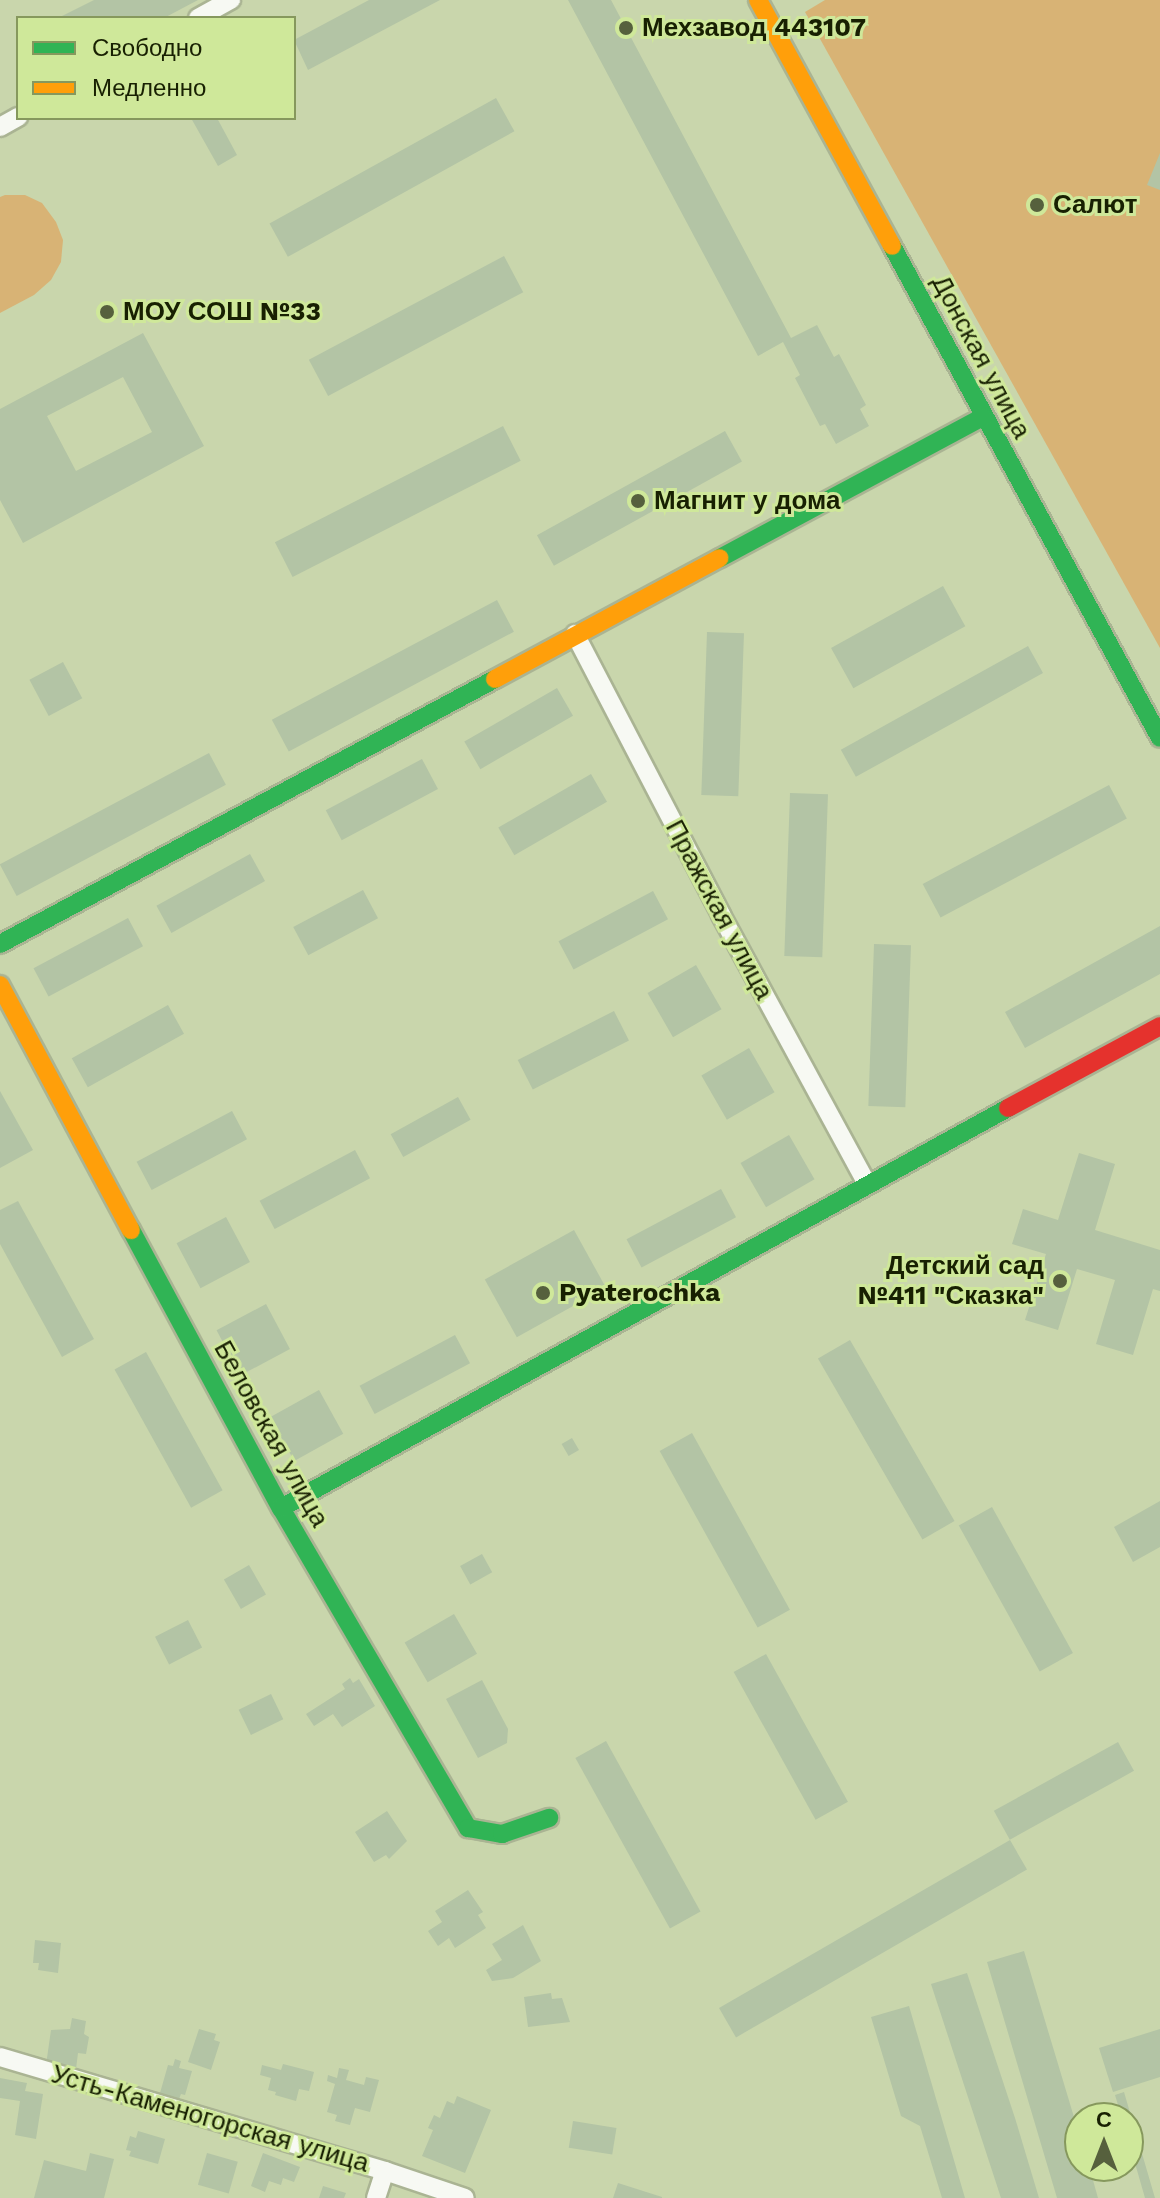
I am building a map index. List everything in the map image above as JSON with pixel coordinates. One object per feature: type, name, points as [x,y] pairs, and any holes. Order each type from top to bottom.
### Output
[{"type":"street","points":[[202,16],[231,0]]},
{"type":"street","name":"Донская улица","points":[[758,0],[1160,738]]},
{"type":"street","points":[[0,944],[983,417]]},
{"type":"street","name":"Пражская улица","points":[[575,634],[721,915],[867,1184]]},
{"type":"street","name":"Беловская улица","points":[[0,985],[281,1508],[468,1828],[502,1834],[549,1818]]},
{"type":"street","points":[[281,1508],[1160,1026]]},
{"type":"street","name":"Усть-Каменогорская улица","points":[[0,2057],[385,2171],[465,2198]]},
{"type":"street","points":[[376,2198],[385,2171]]},
{"type":"shaded area","name":"Салют","points":[[825,0],[1160,0],[1160,648],[805,12]]},
{"type":"shaded area","points":[[25,195],[42,203],[56,222],[63,240],[61,262],[51,280],[34,295],[0,313],[0,197]]},
{"type":"building","points":[[94,0],[198,0],[168,16],[62,16]]},
{"type":"building","points":[[369,0],[440,0],[308,70],[296,39]]},
{"type":"building","points":[[568,0],[611,0],[791,338],[817,325],[834,357],[839,354],[866,405],[860,409],[869,426],[836,444],[825,424],[820,426],[795,378],[800,375],[783,342],[758,356]]},
{"type":"building","points":[[496,98],[514,131],[288,257],[269,224]]},
{"type":"building","points":[[192,120],[218,120],[237,155],[218,166]]},
{"type":"building","points":[[1160,153],[1160,190],[1147,185]]},
{"type":"building","points":[[504,256],[523,292],[328,396],[309,360]]},
{"type":"building","points":[[143,333],[204,446],[23,543],[0,500],[0,409]],"holes":[[[123,377],[152,432],[76,471],[47,416]]]},
{"type":"building","points":[[503,426],[521,461],[293,577],[275,542]]},
{"type":"building","points":[[725,431],[742,462],[554,566],[537,535]]},
{"type":"building","points":[[943,586],[965,626],[853,688],[831,648]]},
{"type":"building","points":[[497,600],[514,632],[289,752],[272,720]]},
{"type":"building","points":[[707,632],[744,633],[738,796],[701,795]]},
{"type":"building","points":[[1028,646],[1043,673],[856,777],[841,750]]},
{"type":"building","points":[[63,662],[82,698],[49,716],[29,680]]},
{"type":"building","points":[[557,688],[573,716],[480,769],[464,742]]},
{"type":"building","points":[[209,753],[226,785],[17,896],[0,864]]},
{"type":"building","points":[[422,759],[438,789],[342,840],[326,810]]},
{"type":"building","points":[[591,774],[607,802],[514,855],[498,828]]},
{"type":"building","points":[[1109,785],[1127,819],[941,918],[923,884]]},
{"type":"building","points":[[790,793],[828,794],[822,957],[784,956]]},
{"type":"building","points":[[250,854],[265,881],[171,933],[156,906]]},
{"type":"building","points":[[363,890],[378,918],[308,955],[293,927]]},
{"type":"building","points":[[653,891],[668,919],[574,969],[559,941]]},
{"type":"building","points":[[128,918],[143,946],[49,996],[34,968]]},
{"type":"building","points":[[1160,926],[1160,974],[1025,1048],[1005,1012]]},
{"type":"building","points":[[874,944],[911,945],[905,1107],[868,1106]]},
{"type":"building","points":[[696,965],[722,1009],[673,1037],[648,993]]},
{"type":"building","points":[[168,1005],[184,1034],[88,1087],[72,1058]]},
{"type":"building","points":[[614,1011],[629,1040],[533,1089],[518,1060]]},
{"type":"building","points":[[749,1048],[775,1092],[727,1120],[701,1076]]},
{"type":"building","points":[[0,1091],[33,1150],[0,1168]]},
{"type":"building","points":[[458,1097],[471,1120],[403,1157],[391,1134]]},
{"type":"building","points":[[232,1111],[247,1139],[152,1190],[137,1162]]},
{"type":"building","points":[[789,1135],[814,1179],[766,1207],[741,1163]]},
{"type":"building","points":[[355,1150],[370,1178],[275,1229],[260,1201]]},
{"type":"building","points":[[1079,1153],[1115,1164],[1095,1230],[1160,1250],[1160,1291],[1153,1289],[1133,1355],[1096,1344],[1115,1280],[1077,1269],[1058,1330],[1025,1320],[1046,1254],[1012,1244],[1023,1209],[1058,1220]]},
{"type":"building","points":[[721,1189],[736,1217],[642,1267],[627,1239]]},
{"type":"building","points":[[18,1201],[94,1339],[62,1357],[0,1244],[0,1210]]},
{"type":"building","points":[[226,1217],[250,1262],[200,1288],[177,1243]]},
{"type":"building","points":[[574,1230],[606,1288],[517,1337],[485,1279]]},
{"type":"building","points":[[266,1304],[290,1349],[240,1375],[217,1330]]},
{"type":"building","points":[[455,1335],[470,1363],[375,1414],[360,1386]]},
{"type":"building","points":[[850,1340],[954,1521],[922,1539],[818,1358]]},
{"type":"building","points":[[146,1352],[223,1490],[191,1508],[115,1369]]},
{"type":"building","points":[[319,1390],[343,1434],[294,1461],[270,1417]]},
{"type":"building","points":[[692,1433],[790,1610],[758,1628],[660,1451]]},
{"type":"building","points":[[572,1438],[579,1450],[569,1456],[562,1444]]},
{"type":"building","points":[[1160,1501],[1160,1547],[1133,1562],[1114,1527]]},
{"type":"building","points":[[992,1507],[1073,1653],[1040,1671],[959,1525]]},
{"type":"building","points":[[482,1554],[492,1572],[470,1584],[460,1566]]},
{"type":"building","points":[[249,1565],[266,1594],[241,1609],[224,1580]]},
{"type":"building","points":[[454,1614],[477,1654],[428,1682],[405,1642]]},
{"type":"building","points":[[188,1620],[202,1648],[169,1664],[155,1637]]},
{"type":"building","points":[[766,1654],[848,1802],[816,1820],[734,1672]]},
{"type":"building","points":[[350,1678],[353,1683],[359,1679],[375,1706],[342,1727],[333,1714],[314,1726],[306,1714],[345,1689],[342,1684]]},
{"type":"building","points":[[482,1680],[508,1729],[507,1743],[478,1758],[446,1699]]},
{"type":"building","points":[[271,1694],[283,1719],[251,1735],[239,1710]]},
{"type":"building","points":[[606,1741],[701,1912],[670,1929],[575,1758]]},
{"type":"building","points":[[1118,1742],[1134,1771],[1010,1840],[994,1811]]},
{"type":"building","points":[[387,1811],[407,1841],[389,1859],[386,1855],[374,1862],[355,1832]]},
{"type":"building","points":[[1010,1840],[1027,1869],[736,2037],[719,2008]]},
{"type":"building","points":[[468,1890],[483,1912],[478,1915],[486,1928],[455,1948],[449,1938],[438,1946],[428,1931],[442,1922],[435,1911]]},
{"type":"building","points":[[523,1925],[541,1961],[513,1978],[492,1981],[486,1970],[502,1960],[492,1944]]},
{"type":"building","points":[[35,1940],[61,1943],[58,1973],[38,1970],[39,1963],[33,1963]]},
{"type":"building","points":[[1024,1951],[1069,2102],[1064,2102],[1064,2182],[1094,2182],[1098,2198],[1057,2198],[987,1962]]},
{"type":"building","points":[[967,1973],[1039,2198],[1001,2198],[931,1984]]},
{"type":"building","points":[[551,1993],[552,1999],[562,1998],[570,2022],[528,2027],[524,1997]]},
{"type":"building","points":[[909,2006],[965,2198],[942,2198],[920,2126],[901,2116],[871,2017]]},
{"type":"building","points":[[72,2018],[86,2021],[84,2034],[89,2037],[86,2054],[78,2053],[76,2069],[46,2065],[51,2030],[70,2029]]},
{"type":"building","points":[[199,2029],[216,2034],[214,2040],[220,2042],[211,2070],[188,2062]]},
{"type":"building","points":[[1160,2029],[1160,2077],[1113,2092],[1099,2048]]},
{"type":"building","points":[[175,2059],[181,2061],[179,2068],[192,2071],[185,2095],[181,2094],[179,2099],[160,2093],[168,2065],[173,2066]]},
{"type":"building","points":[[283,2064],[314,2072],[309,2091],[299,2089],[296,2101],[268,2090],[271,2078],[260,2075],[262,2065],[281,2070]]},
{"type":"building","points":[[339,2068],[349,2070],[346,2080],[364,2085],[366,2077],[379,2080],[370,2112],[355,2108],[350,2125],[335,2121],[337,2115],[327,2112],[335,2084],[327,2081],[328,2075],[337,2078]]},
{"type":"building","points":[[0,2078],[27,2083],[25,2091],[43,2094],[36,2139],[15,2135],[20,2101],[0,2098]]},
{"type":"building","points":[[1124,2092],[1127,2102],[1117,2102],[1115,2095]]},
{"type":"building","points":[[457,2096],[491,2110],[465,2173],[422,2156],[433,2130],[428,2128],[434,2115],[440,2118],[447,2101],[454,2104]]},
{"type":"building","points":[[573,2121],[616,2128],[612,2155],[569,2148]]},
{"type":"building","points":[[138,2131],[165,2139],[158,2164],[129,2156],[131,2151],[126,2150],[130,2136],[136,2138]]},
{"type":"building","points":[[90,2153],[114,2159],[104,2198],[34,2198],[44,2160],[86,2171]]},
{"type":"building","points":[[207,2153],[238,2162],[229,2194],[198,2185]]},
{"type":"building","points":[[263,2153],[300,2167],[294,2182],[283,2178],[281,2185],[269,2181],[265,2192],[251,2186]]},
{"type":"building","points":[[1144,2160],[1155,2198],[1145,2198],[1140,2182],[1144,2182]]},
{"type":"building","points":[[618,2183],[662,2197],[662,2198],[613,2198]]},
{"type":"building","points":[[323,2186],[346,2193],[344,2198],[319,2198]]},
{"type":"traffic: fast","points":[[892,246],[1160,738]]},
{"type":"traffic: fast","points":[[720,558],[983,417]]},
{"type":"traffic: fast","points":[[0,944],[495,679]]},
{"type":"traffic: fast","points":[[281,1508],[1008,1108]]},
{"type":"traffic: fast","points":[[131,1230],[281,1508],[468,1828],[502,1834],[549,1818]]},
{"type":"traffic: slow","points":[[758,0],[892,246]]},
{"type":"traffic: slow","points":[[495,679],[720,558]]},
{"type":"traffic: slow","points":[[0,985],[131,1230]]},
{"type":"traffic: jam","points":[[1008,1108],[1160,1026]]},
{"type":"place","name":"Мехзавод 443107","points":[[626,28]]},
{"type":"place","name":"Салют","points":[[1037,205]]},
{"type":"place","name":"МОУ СОШ №33","points":[[107,312]]},
{"type":"place","name":"Магнит у дома","points":[[638,501]]},
{"type":"place","name":"Детский сад №411 \"Сказка\"","points":[[1060,1281]]},
{"type":"place","name":"Pyaterochka","points":[[543,1293]]}]
